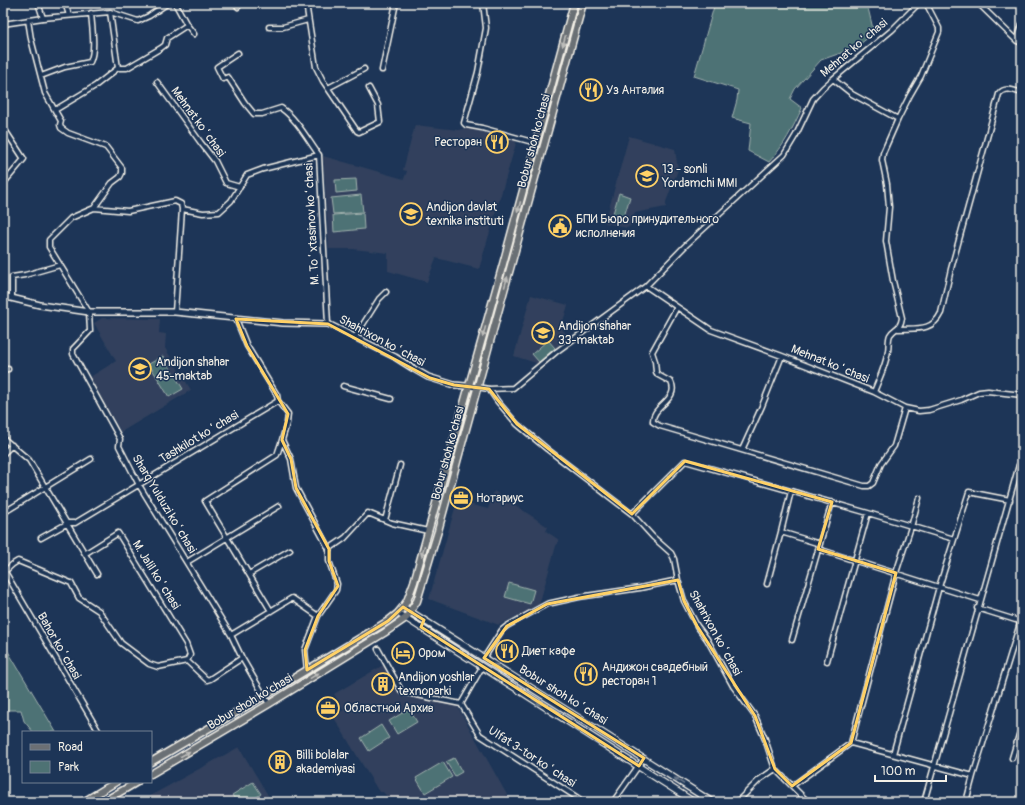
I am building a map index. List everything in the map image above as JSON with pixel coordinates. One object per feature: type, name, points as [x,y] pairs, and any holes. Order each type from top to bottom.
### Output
[{"type":"main road","name":"Bobur shoh ko'chasi","points":[[152,761],[264,696],[384,623],[404,607],[414,584],[574,3]]},
{"type":"main road","name":"Bobur shoh ko'chasi","points":[[152,773],[384,634],[406,618],[417,601],[583,3]]},
{"type":"main road","name":"Bobur shoh koʻchasi","points":[[404,607],[712,802]]},
{"type":"main road","name":"Bobur shoh koʻchasi","points":[[398,613],[694,802]]},
{"type":"main road","points":[[421,628],[424,620]]},
{"type":"main road","points":[[83,802],[114,783]]},
{"type":"main road","points":[[103,802],[135,783]]},
{"type":"street","points":[[38,3],[43,18]]},
{"type":"street","points":[[65,3],[69,15]]},
{"type":"street","points":[[3,24],[69,15],[110,12],[134,20],[142,20],[168,3]]},
{"type":"street","points":[[175,3],[187,25],[194,34]]},
{"type":"street","points":[[306,3],[316,67],[328,88],[359,132],[380,122],[378,105],[369,88]]},
{"type":"street","points":[[382,70],[396,3]]},
{"type":"street","points":[[483,3],[486,28],[478,72],[464,122],[466,125],[482,128],[536,144]]},
{"type":"street","name":"Mehnat koʻchasi","points":[[477,387],[489,389],[513,388],[556,352],[646,286],[686,245],[784,156],[796,136],[813,99],[833,78],[892,30],[919,3]]},
{"type":"street","name":"Mehnat koʻchasi","points":[[646,286],[711,330],[874,392],[888,351],[889,336],[898,329],[902,318],[886,241],[889,207],[887,184],[882,160],[898,119],[921,76],[939,32],[939,28],[926,3]]},
{"type":"street","points":[[978,3],[1017,41],[1022,43]]},
{"type":"street","points":[[110,12],[118,68]]},
{"type":"street","points":[[41,76],[65,67],[90,62],[92,58],[93,37],[91,13]]},
{"type":"street","points":[[28,20],[31,39],[45,93],[61,121],[61,128],[68,133],[106,147],[122,168],[122,173],[120,176],[112,183],[94,208]]},
{"type":"street","points":[[270,27],[283,27],[308,20]]},
{"type":"street","points":[[1017,41],[1022,24]]},
{"type":"street","points":[[55,110],[95,86],[118,68],[128,68],[161,48],[165,45],[167,38],[187,25]]},
{"type":"street","points":[[238,52],[217,67],[223,79],[228,77],[254,114],[262,114],[281,108],[300,129],[319,155]]},
{"type":"street","points":[[328,88],[364,69]]},
{"type":"street","points":[[833,78],[852,94],[898,119]]},
{"type":"street","name":"Mehnat koʻchasi","points":[[157,82],[213,158],[226,183],[240,187]]},
{"type":"street","points":[[898,329],[924,328],[934,324],[938,319],[941,313],[951,269],[999,94],[1006,89],[1022,93]]},
{"type":"street","points":[[3,128],[24,159],[3,184]]},
{"type":"street","name":"M. Toʻxtasinov koʻchasi","points":[[89,312],[49,247],[48,240],[71,218],[94,208],[128,211],[175,201],[181,204],[182,208],[203,213],[219,212],[231,201],[247,175],[263,169],[319,155],[328,324]]},
{"type":"street","points":[[175,312],[182,208]]},
{"type":"street","points":[[12,298],[12,277],[25,275],[60,265]]},
{"type":"street","points":[[355,336],[386,292]]},
{"type":"street","name":"Shahrixon koʻchasi","points":[[3,296],[40,305],[89,312],[175,312],[283,323],[328,324],[395,357],[428,377],[443,382],[477,387]]},
{"type":"street","points":[[676,307],[652,352],[656,372],[658,375],[671,382],[673,389],[671,395],[653,418],[653,422],[660,426],[864,486],[869,486],[873,483],[881,464],[894,446],[905,408]]},
{"type":"street","name":"Sharq Yulduzi koʻchasi","points":[[89,312],[90,331],[72,352],[120,439],[119,446],[139,485],[231,635],[242,658],[269,704]]},
{"type":"street","points":[[236,319],[247,346],[277,395],[278,401],[288,414],[287,423],[278,455],[205,500],[271,611]]},
{"type":"street","points":[[742,450],[782,356]]},
{"type":"street","points":[[343,386],[391,399]]},
{"type":"street","name":"Shahrixon koʻchasi","points":[[489,389],[517,424],[632,514],[653,537],[671,552],[684,602],[697,626],[707,639],[733,686],[755,716],[774,769],[808,802]]},
{"type":"street","points":[[874,392],[905,408],[919,411],[929,410],[961,400],[979,392],[988,391],[1022,395]]},
{"type":"street","name":"Tashkilot koʻchasi","points":[[41,538],[68,523],[75,523],[278,401]]},
{"type":"street","points":[[3,438],[29,460],[86,553],[97,574]]},
{"type":"street","points":[[282,440],[291,459],[296,488],[329,549],[329,561],[338,584],[338,587],[318,616],[305,650],[307,670]]},
{"type":"street","points":[[3,454],[12,445]]},
{"type":"street","points":[[3,513],[91,459]]},
{"type":"street","points":[[632,514],[685,461],[832,502],[954,539]]},
{"type":"street","points":[[385,520],[400,465]]},
{"type":"street","points":[[924,802],[1019,465],[1022,465]]},
{"type":"street","points":[[767,584],[791,491]]},
{"type":"street","points":[[893,754],[939,587],[969,492],[1010,500]]},
{"type":"street","points":[[792,786],[851,743],[896,573],[919,498]]},
{"type":"street","points":[[792,640],[832,502]]},
{"type":"street","points":[[187,562],[279,506]]},
{"type":"street","points":[[329,549],[345,538],[368,513],[392,523],[428,531]]},
{"type":"street","points":[[827,660],[868,513]]},
{"type":"street","points":[[781,532],[820,544]]},
{"type":"street","name":"M. Jalil koʻchasi","points":[[86,553],[118,533],[186,644],[190,655],[187,662]]},
{"type":"street","points":[[818,549],[980,600]]},
{"type":"street","points":[[249,574],[290,550]]},
{"type":"street","points":[[3,571],[18,562],[71,583],[79,598],[99,611],[121,643],[149,664],[158,667],[187,662],[207,680],[242,658]]},
{"type":"street","name":"Bahor koʻchasi","points":[[3,571],[97,731]]},
{"type":"street","points":[[484,658],[502,630],[547,604],[579,596],[640,588],[678,580]]},
{"type":"street","points":[[231,635],[292,598],[318,616]]},
{"type":"street","points":[[966,802],[1022,620],[978,608]]},
{"type":"street","points":[[378,649],[402,692],[461,704],[482,667]]},
{"type":"street","name":"Ulfat 3-tor koʻchasi","points":[[461,704],[480,735],[584,802]]},
{"type":"street","points":[[1012,758],[1022,725]]},
{"type":"street","points":[[851,743],[973,776]]},
{"type":"street","points":[[614,802],[644,758]]},
{"type":"street","points":[[737,802],[759,780],[774,769]]},
{"type":"highlighted area","points":[[236,319],[328,324],[430,378],[454,385],[489,389],[517,424],[632,514],[685,461],[832,502],[818,549],[896,573],[851,743],[792,786],[775,769],[755,716],[697,626],[684,601],[678,580],[547,604],[507,626],[484,658],[644,758],[639,766],[421,627],[424,620],[403,607],[388,621],[307,670],[305,650],[318,616],[338,586],[329,561],[329,549],[296,488],[291,459],[282,440],[288,414],[247,346]]},
{"type":"shaded area","name":"Andijon davlat texnika instituti","points":[[415,125],[458,130],[467,128],[495,135],[491,147],[500,150],[503,137],[517,140],[479,269],[436,258],[427,282],[388,271],[388,253],[353,249],[329,249],[323,156],[404,179],[407,171],[403,170]]},
{"type":"shaded area","name":"13 - sonli Yordamchi MMI","points":[[629,136],[675,149],[678,170],[666,202],[666,207],[634,213],[635,223],[627,228],[605,223]]},
{"type":"shaded area","name":"Andijon shahar 33-maktab","points":[[531,295],[568,305],[561,328],[570,338],[539,364],[514,356]]},
{"type":"shaded area","name":"Andijon shahar 45-maktab","points":[[102,318],[160,319],[159,333],[166,334],[165,348],[191,390],[121,432],[90,377],[116,361],[94,323]]},
{"type":"shaded area","points":[[494,491],[548,527],[546,531],[559,540],[539,605],[499,625],[429,599],[457,501],[488,509]]},
{"type":"shaded area","points":[[385,664],[403,693],[456,704],[511,802],[392,802],[383,792],[379,792],[333,716],[344,710],[334,694]]},
{"type":"shaded area","points":[[239,747],[272,802],[153,802],[150,796]]},
{"type":"green space","points":[[715,3],[872,3],[868,8],[874,33],[855,48],[821,60],[795,89],[790,99],[802,108],[788,136],[769,162],[748,151],[751,123],[732,118],[738,90],[694,76]]},
{"type":"green space","points":[[356,179],[357,191],[336,193],[335,180]]},
{"type":"green space","points":[[619,193],[630,197],[623,220],[612,217]]},
{"type":"green space","points":[[361,195],[363,212],[333,214],[331,198]]},
{"type":"green space","points":[[363,213],[364,229],[334,232],[333,215]]},
{"type":"green space","points":[[548,340],[555,348],[539,362],[532,354]]},
{"type":"green space","points":[[163,356],[183,389],[169,397],[149,364]]},
{"type":"green space","points":[[509,583],[534,590],[530,604],[505,597]]},
{"type":"green space","points":[[3,643],[55,731],[32,731],[24,721],[21,710],[3,710],[3,683],[6,673],[3,673]]},
{"type":"green space","points":[[409,709],[417,722],[397,734],[389,721]]},
{"type":"green space","points":[[381,725],[389,738],[369,751],[361,738]]},
{"type":"green space","points":[[454,758],[462,772],[455,776],[446,762]]},
{"type":"green space","points":[[443,762],[452,777],[425,793],[416,778]]},
{"type":"green space","points":[[253,782],[261,794],[250,802],[237,802],[232,795]]},
{"type":"place","name":"Уз Анталия","points":[[591,90]]},
{"type":"place","name":"Ресторан","points":[[497,142]]},
{"type":"place","name":"13 - sonli Yordamchi MMI","points":[[647,176]]},
{"type":"place","name":"Andijon davlat texnika instituti","points":[[411,214]]},
{"type":"place","name":"БПИ Бюро принудительного исполнения","points":[[560,226]]},
{"type":"place","name":"Andijon shahar 33-maktab","points":[[543,333]]},
{"type":"place","name":"Andijon shahar 45-maktab","points":[[140,369]]},
{"type":"place","name":"Нотариус","points":[[461,498]]},
{"type":"place","name":"Диет кафе","points":[[507,651]]},
{"type":"place","name":"Ором","points":[[403,653]]},
{"type":"place","name":"Андижон свадебный ресторан 1","points":[[586,674]]},
{"type":"place","name":"Andijon yoshlar texnoparki","points":[[383,684]]},
{"type":"place","name":"Областной Архив","points":[[328,708]]},
{"type":"place","name":"Billi bolalar akademiyasi","points":[[280,762]]}]
